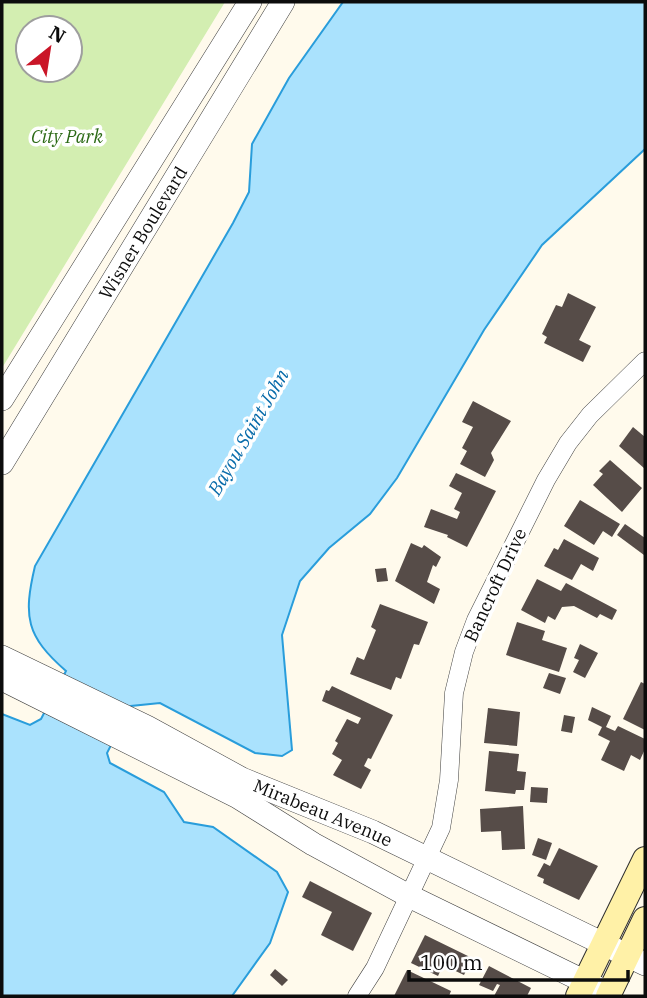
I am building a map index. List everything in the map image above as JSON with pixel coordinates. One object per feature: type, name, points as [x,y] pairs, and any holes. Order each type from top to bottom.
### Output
[{"type":"main road","points":[[582,989],[645,859]]},
{"type":"main road","points":[[610,995],[636,959],[645,919]]},
{"type":"street","name":"Wisner Boulevard","points":[[2,399],[250,2]]},
{"type":"street","name":"Wisner Boulevard","points":[[2,463],[283,2]]},
{"type":"street","name":"Bancroft Drive","points":[[357,996],[375,968],[428,858],[447,804],[454,693],[476,620],[546,480],[568,443],[590,415],[645,361]]},
{"type":"street","name":"Mirabeau Avenue","points":[[2,657],[41,687],[141,737],[373,832],[636,959]]},
{"type":"street","name":"Mirabeau Avenue","points":[[2,679],[41,687]]},
{"type":"street","name":"Mirabeau Avenue","points":[[141,737],[313,844],[582,989],[610,995]]},
{"type":"green space","name":"City Park","points":[[2,2],[225,2],[2,368]]},
{"type":"water","name":"Bayou Saint John","points":[[343,2],[645,2],[645,149],[542,245],[484,330],[397,478],[370,514],[329,548],[300,581],[282,635],[292,750],[282,756],[255,753],[160,703],[131,706],[107,753],[110,763],[164,792],[184,822],[213,827],[277,872],[288,892],[270,943],[232,996],[2,996],[2,714],[30,725],[41,719],[66,671],[43,647],[31,624],[29,599],[35,566],[249,192],[252,144],[289,78]]},
{"type":"building","points":[[568,293],[596,307],[579,340],[591,346],[583,362],[544,343],[547,337],[542,334],[556,305],[562,307]]},
{"type":"building","points":[[473,401],[511,421],[491,453],[494,460],[485,477],[460,464],[467,451],[462,448],[473,427],[462,422]]},
{"type":"building","points":[[633,427],[645,437],[645,469],[619,446]]},
{"type":"building","points":[[610,460],[642,488],[622,512],[593,485],[603,474],[599,471]]},
{"type":"building","points":[[456,473],[496,491],[467,547],[447,537],[448,535],[424,527],[431,509],[457,519],[460,512],[454,509],[462,493],[449,486]]},
{"type":"building","points":[[580,500],[620,524],[612,537],[603,531],[594,545],[564,526]]},
{"type":"building","points":[[625,524],[645,538],[644,555],[617,535]]},
{"type":"building","points":[[564,539],[599,558],[593,571],[581,564],[572,580],[544,566],[554,548],[558,550]]},
{"type":"building","points":[[411,543],[422,548],[424,545],[441,557],[436,567],[433,565],[427,582],[440,589],[434,604],[395,581]]},
{"type":"building","points":[[386,568],[388,581],[377,582],[375,569]]},
{"type":"building","points":[[537,579],[561,591],[566,583],[617,610],[612,620],[600,614],[597,618],[574,606],[562,607],[555,620],[548,616],[545,623],[521,610]]},
{"type":"building","points":[[380,604],[428,622],[419,645],[414,644],[401,679],[396,677],[391,690],[350,674],[357,657],[364,660],[376,630],[371,627]]},
{"type":"building","points":[[517,622],[545,631],[542,640],[567,648],[559,672],[506,655]]},
{"type":"building","points":[[580,644],[598,653],[585,678],[573,672],[579,660],[574,658]]},
{"type":"building","points":[[549,673],[566,678],[560,694],[543,688]]},
{"type":"building","points":[[641,682],[645,684],[645,730],[623,719]]},
{"type":"building","points":[[332,686],[393,715],[371,759],[368,758],[364,766],[371,770],[361,789],[333,775],[342,760],[332,754],[338,743],[335,741],[347,719],[358,724],[361,718],[322,701],[326,690],[329,691]]},
{"type":"building","points":[[592,707],[611,716],[606,727],[615,731],[618,726],[645,739],[645,749],[640,760],[631,755],[624,771],[601,760],[610,741],[598,735],[602,727],[588,720]]},
{"type":"building","points":[[488,708],[520,712],[517,746],[484,743]]},
{"type":"building","points":[[564,715],[575,717],[572,733],[561,731]]},
{"type":"building","points":[[489,751],[519,754],[517,771],[526,772],[524,790],[516,790],[515,794],[485,791]]},
{"type":"building","points":[[531,787],[548,788],[547,803],[530,802]]},
{"type":"building","points":[[523,806],[525,849],[502,850],[501,831],[481,832],[480,809]]},
{"type":"building","points":[[538,838],[552,843],[546,860],[532,855]]},
{"type":"building","points":[[559,848],[598,866],[579,900],[543,883],[544,879],[537,876],[544,863],[550,866]]},
{"type":"building","points":[[310,881],[372,913],[353,951],[321,935],[332,912],[302,897]]},
{"type":"building","points":[[425,935],[472,958],[464,975],[443,965],[438,976],[411,963]]},
{"type":"building","points":[[489,966],[531,988],[527,996],[494,996],[500,985],[497,984],[493,991],[479,985]]},
{"type":"building","points":[[275,969],[288,980],[282,986],[270,975]]},
{"type":"building","points":[[407,970],[451,991],[449,996],[394,996]]}]
